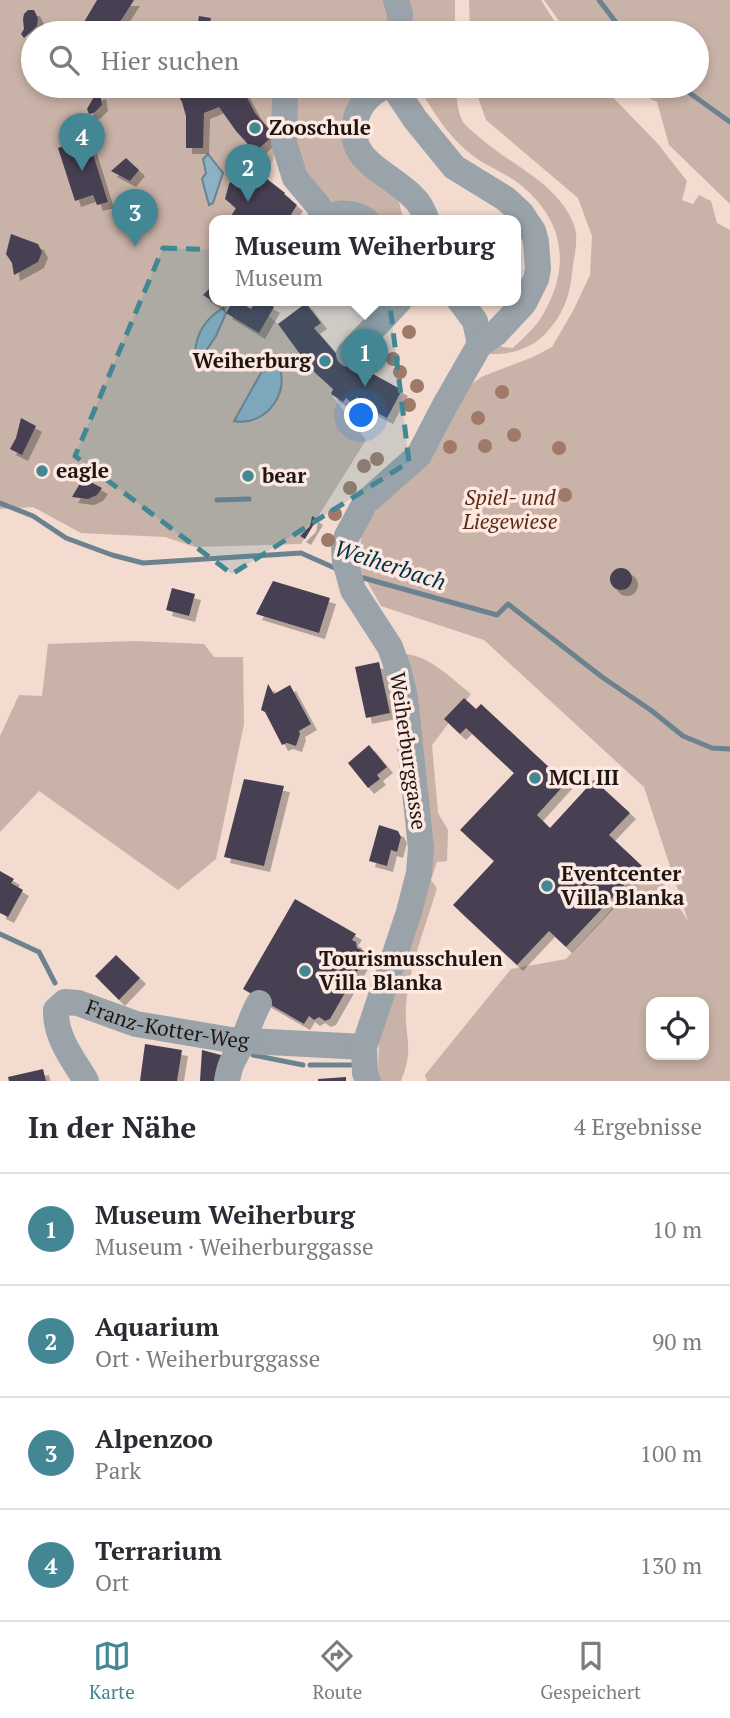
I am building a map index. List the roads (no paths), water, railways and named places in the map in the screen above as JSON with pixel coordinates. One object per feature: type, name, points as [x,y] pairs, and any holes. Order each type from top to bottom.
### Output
[{"type":"street","points":[[396,0],[399,21]]},
{"type":"street","points":[[285,98],[284,143],[295,178],[321,215]]},
{"type":"street","points":[[367,98],[357,114],[354,133],[356,146],[367,162],[413,197],[424,215]]},
{"type":"street","name":"Weiherburggasse","points":[[401,98],[454,167],[506,199],[521,213],[533,231],[538,268],[531,291],[521,306]]},
{"type":"street","points":[[349,354],[394,306]]},
{"type":"street","points":[[464,306],[475,321],[480,344]]},
{"type":"street","name":"Weiherburggasse","points":[[368,1081],[364,1047],[409,912],[419,873],[421,848],[400,672],[390,647],[350,584],[344,547],[365,503],[419,455],[480,344],[495,334],[521,306]]},
{"type":"street","name":"Franz-Kotter-Weg","points":[[86,1081],[58,1031],[56,1010],[65,1002],[78,1003],[136,1024],[243,1041],[364,1047]]},
{"type":"street","points":[[227,1081],[229,1065],[243,1041],[259,1003]]},
{"type":"water","points":[[208,154],[223,173],[213,203],[209,205],[202,179],[206,173],[203,159]]},
{"type":"water","points":[[223,308],[226,313],[216,336],[201,358],[195,354],[200,333],[206,322]]},
{"type":"water","points":[[275,360],[282,382],[274,403],[267,412],[257,418],[234,421],[266,364]]},
{"type":"waterway","points":[[599,0],[615,21]]},
{"type":"waterway","points":[[697,98],[730,122]]},
{"type":"waterway","points":[[217,500],[249,499]]},
{"type":"waterway","name":"Weiherbach","points":[[0,503],[33,516],[66,538],[143,563],[301,553],[337,569]]},
{"type":"waterway","name":"Weiherbach","points":[[360,577],[497,615],[508,604],[683,736],[712,748],[730,749]]},
{"type":"waterway","points":[[0,934],[39,952],[55,983]]},
{"type":"waterway","points":[[253,1055],[303,1065]]},
{"type":"waterway","points":[[310,1065],[352,1065]]},
{"type":"place","name":"Zooschule","points":[[255,128]]},
{"type":"place","name":"Terrarium","points":[[82,171]]},
{"type":"place","name":"Aquarium","points":[[248,202]]},
{"type":"place","name":"Alpenzoo","points":[[135,247]]},
{"type":"place","name":"Weiherburg","points":[[325,361]]},
{"type":"place","name":"Museum Weiherburg","points":[[365,387]]},
{"type":"place","name":"eagle","points":[[42,471]]},
{"type":"place","name":"bear","points":[[248,476]]},
{"type":"place","name":"MCI III","points":[[535,778]]},
{"type":"place","name":"Eventcenter Villa Blanka","points":[[547,886]]},
{"type":"place","name":"Tourismusschulen Villa Blanka","points":[[305,971]]},
{"type":"park label","name":"Spiel- und Liegewiese","points":[[510,510]]}]
